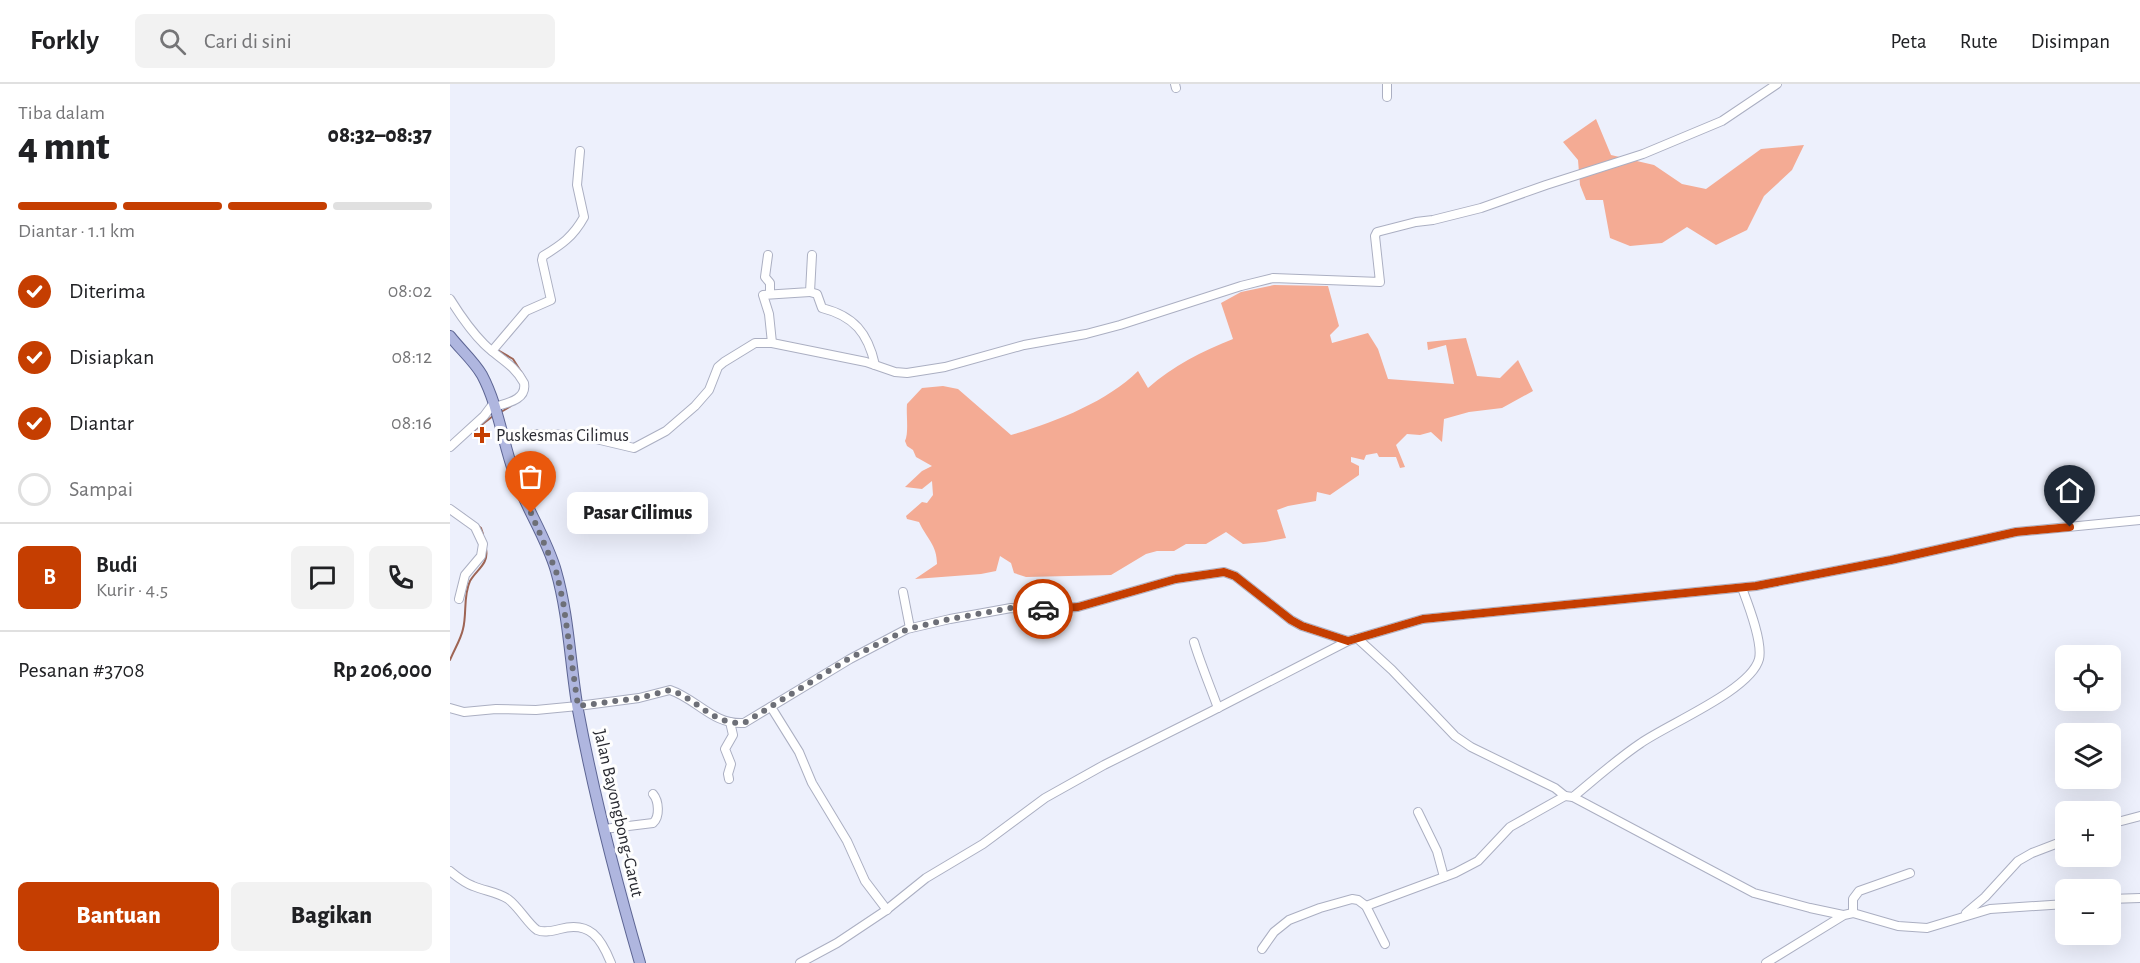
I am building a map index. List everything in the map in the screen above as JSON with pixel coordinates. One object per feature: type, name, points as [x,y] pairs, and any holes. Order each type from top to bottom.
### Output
[{"type":"main road","name":"Jalan Bayongbong-Garut","points":[[450,336],[480,372],[500,424],[516,480],[556,571],[563,601],[590,770],[603,829],[640,963]]},
{"type":"street","points":[[1387,84],[1388,97]]},
{"type":"street","points":[[503,437],[532,434],[579,435],[634,448],[666,431],[695,406],[709,390],[718,367],[749,345],[772,343],[875,365],[895,372],[908,373],[945,367],[1024,345],[1086,334],[1274,278],[1380,282],[1375,237],[1377,232],[1481,208],[1643,154],[1722,121],[1776,84]]},
{"type":"street","points":[[494,348],[526,311],[551,300],[543,256],[559,248],[584,217],[578,185],[580,151]]},
{"type":"street","points":[[768,255],[765,277],[770,283],[770,294]]},
{"type":"street","points":[[810,292],[812,255]]},
{"type":"street","points":[[772,343],[769,314],[763,296],[810,292],[817,294],[822,308],[839,313],[859,329],[872,351],[875,365]]},
{"type":"street","points":[[450,299],[467,325],[511,364],[522,378],[525,387],[518,398],[494,407],[450,447]]},
{"type":"street","points":[[450,509],[475,526],[483,544],[481,556],[465,575],[459,599]]},
{"type":"street","points":[[800,963],[837,943],[887,910],[926,878],[983,844],[1044,798],[1104,765],[1357,638],[1423,619],[1742,588],[1891,560],[2016,532],[2140,520]]},
{"type":"street","points":[[450,708],[464,712],[578,706],[639,698],[670,690],[714,717],[744,723],[850,658],[910,628],[1011,608],[1078,607],[1176,579],[1224,572],[1235,576],[1291,620],[1302,626],[1348,641]]},
{"type":"street","points":[[1366,906],[1444,877],[1478,861],[1510,827],[1569,796],[1642,742],[1727,694],[1745,679],[1760,657],[1752,617],[1742,588]]},
{"type":"street","points":[[903,592],[910,628]]},
{"type":"street","points":[[1357,638],[1392,670],[1455,736],[1471,747],[1542,781],[1754,893],[1810,908],[1849,914],[1898,926],[1927,928],[1972,913],[2003,907],[2055,905]]},
{"type":"street","points":[[1194,642],[1218,708]]},
{"type":"street","points":[[771,707],[799,752],[812,783],[847,841],[865,881],[887,910]]},
{"type":"street","points":[[729,779],[731,764],[725,749],[734,735],[730,722]]},
{"type":"street","points":[[603,829],[653,823],[657,817],[657,799],[653,794]]},
{"type":"street","points":[[1418,812],[1437,851],[1444,877]]},
{"type":"street","points":[[2121,821],[2140,816]]},
{"type":"street","points":[[1959,918],[1985,897],[2018,861],[2055,844]]},
{"type":"street","points":[[450,871],[472,886],[498,894],[511,901],[540,931],[547,932],[567,927],[583,928],[593,933],[604,945],[611,963]]},
{"type":"street","points":[[1766,963],[1849,914],[1853,899],[1859,891],[1910,873]]},
{"type":"street","points":[[2121,899],[2140,898]]},
{"type":"street","points":[[1262,949],[1279,927],[1302,914],[1352,899],[1366,906],[1384,944]]},
{"type":"shaded area","points":[[1596,119],[1611,155],[1654,165],[1682,184],[1706,189],[1761,149],[1804,145],[1792,170],[1764,196],[1747,230],[1716,245],[1687,227],[1662,243],[1630,246],[1610,238],[1603,200],[1586,200],[1580,185],[1578,160],[1563,142]]},
{"type":"shaded area","points":[[1274,285],[1328,286],[1339,326],[1330,335],[1332,343],[1368,333],[1378,349],[1388,379],[1454,384],[1446,345],[1428,350],[1427,342],[1466,338],[1477,376],[1500,378],[1518,360],[1533,391],[1502,408],[1469,412],[1444,419],[1442,442],[1431,432],[1420,435],[1407,434],[1396,445],[1405,467],[1400,468],[1396,457],[1379,457],[1377,453],[1366,455],[1364,460],[1351,457],[1351,462],[1359,466],[1359,475],[1330,495],[1317,492],[1316,501],[1277,510],[1286,538],[1243,544],[1226,532],[1206,544],[1186,544],[1174,551],[1157,551],[1146,554],[1111,575],[1026,577],[1014,573],[1011,563],[1000,556],[996,571],[915,579],[937,564],[933,547],[919,522],[907,519],[906,516],[922,502],[927,503],[933,495],[932,481],[922,489],[905,487],[922,471],[932,466],[916,457],[905,441],[907,404],[922,388],[943,386],[958,389],[1011,435],[1044,424],[1095,402],[1138,371],[1148,388],[1188,360],[1233,339],[1221,303],[1241,292]]},
{"type":"waterway","points":[[496,349],[513,359],[525,378]]},
{"type":"waterway","points":[[501,412],[511,406]]},
{"type":"waterway","points":[[471,433],[493,416]]},
{"type":"waterway","points":[[463,514],[481,528],[483,534]]},
{"type":"waterway","points":[[450,660],[463,629],[468,587],[486,559],[486,549]]},
{"type":"way so far","points":[[531,513],[556,571],[563,601],[578,706],[605,704],[670,690],[714,717],[744,723],[850,658],[908,629],[1011,608],[1043,609]]},
{"type":"place","name":"Puskesmas Cilimus","points":[[482,435]]},
{"type":"place","name":"Pasar Cilimus","points":[[531,513]]},
{"type":"route","points":[[1043,609],[1078,607],[1176,579],[1224,572],[1235,576],[1291,620],[1302,626],[1348,641],[1423,619],[1756,586],[1891,560],[2016,532],[2070,527]]}]
